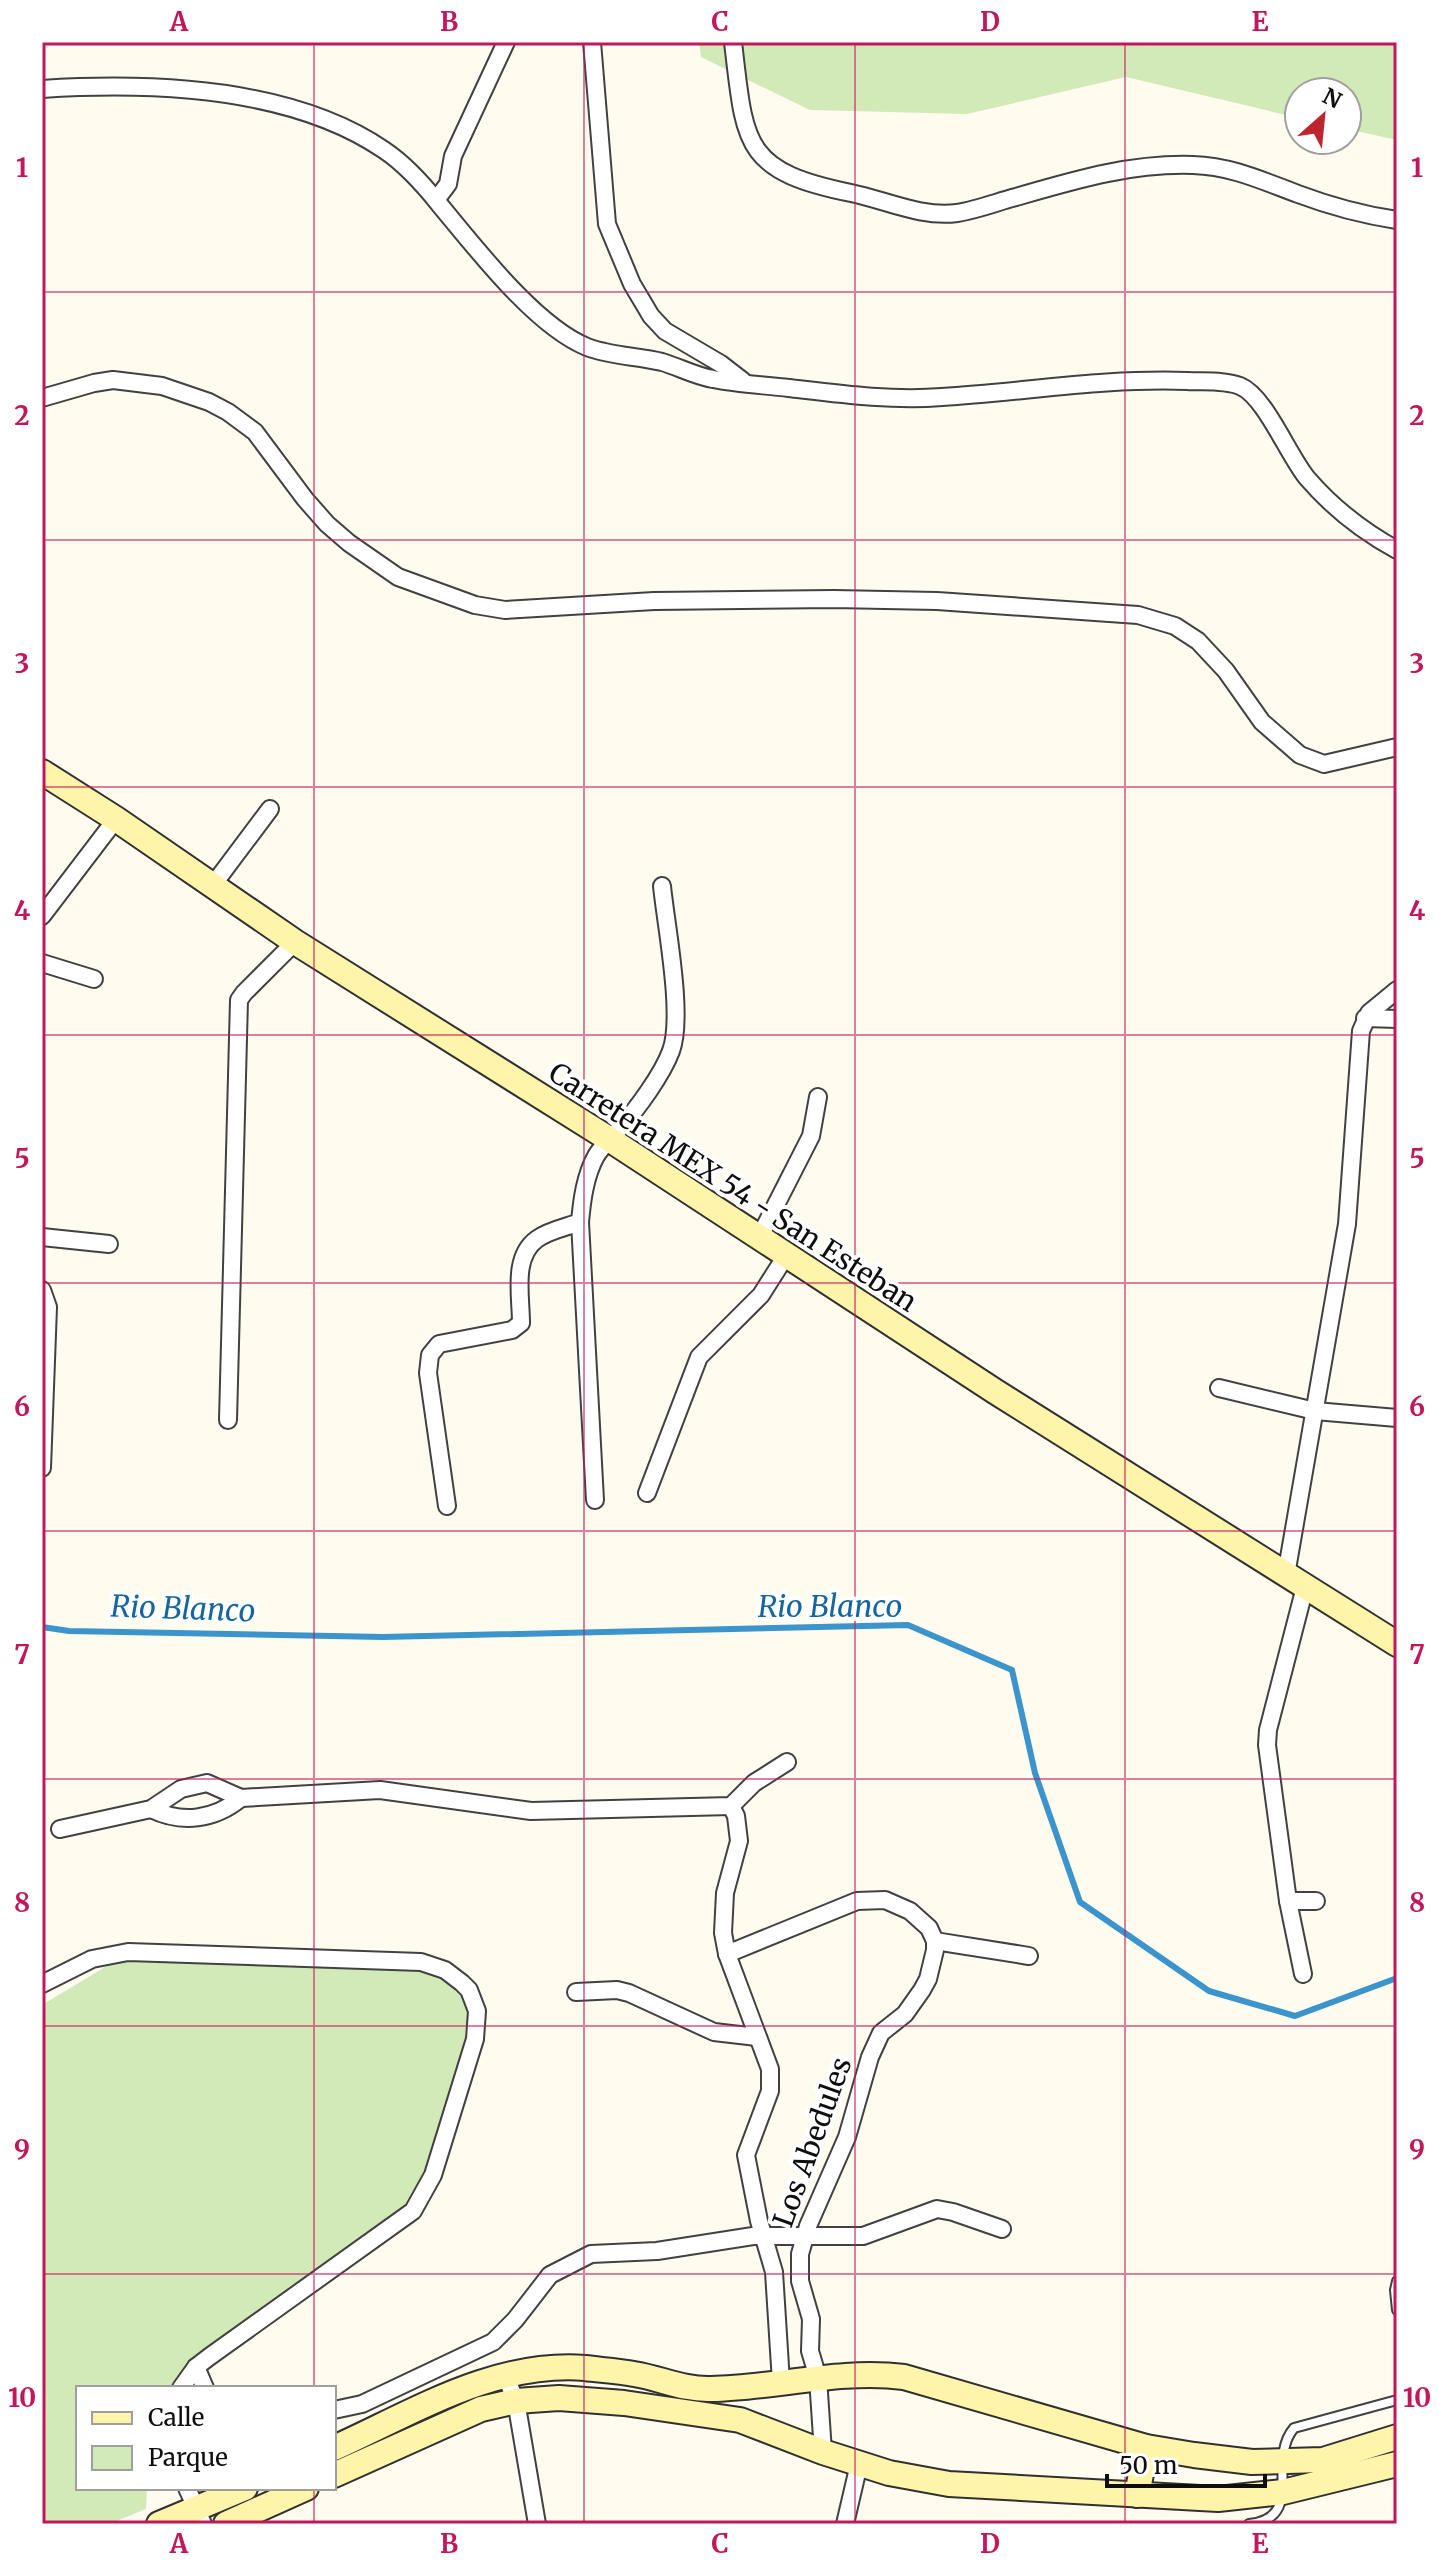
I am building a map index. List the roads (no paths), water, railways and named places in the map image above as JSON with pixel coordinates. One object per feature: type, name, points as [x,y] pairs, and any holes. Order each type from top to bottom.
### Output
[{"type":"main road","name":"Carretera MEX 54 - San Esteban","points":[[42,772],[295,942],[760,1236],[958,1368],[1397,1644]]},
{"type":"main road","points":[[336,2473],[422,2406],[505,2375],[546,2368],[634,2374],[687,2389],[716,2389],[818,2378],[904,2377],[1146,2447],[1194,2455],[1281,2462],[1323,2460],[1397,2437]]},
{"type":"main road","points":[[716,2389],[718,2416]]},
{"type":"main road","points":[[336,2448],[378,2441],[516,2401],[589,2399],[718,2416],[755,2424],[859,2464],[949,2484],[1218,2499],[1283,2492],[1397,2464]]},
{"type":"main road","points":[[1137,2495],[1146,2447]]},
{"type":"main road","points":[[159,2524],[239,2490]]},
{"type":"main road","points":[[226,2524],[302,2490]]},
{"type":"street","points":[[436,200],[448,184],[453,156],[506,42]]},
{"type":"street","points":[[592,42],[607,224],[632,284],[658,326],[721,364],[745,383]]},
{"type":"street","points":[[733,42],[743,115],[755,148],[774,169],[823,187],[923,212],[957,213],[1098,174],[1154,165],[1196,165],[1245,173],[1344,209],[1397,220]]},
{"type":"street","points":[[42,89],[118,86],[185,88],[271,104],[345,128],[387,152],[436,200],[484,258],[548,324],[568,338],[599,351],[665,363],[711,379],[898,398],[1153,380],[1239,385],[1259,400],[1306,477],[1356,523],[1397,550]]},
{"type":"street","points":[[42,398],[113,380],[162,386],[209,402],[255,432],[305,499],[349,543],[398,577],[475,605],[505,610],[654,601],[878,600],[1138,615],[1175,626],[1198,641],[1226,671],[1262,722],[1300,755],[1324,764],[1397,747]]},
{"type":"street","points":[[213,885],[270,809]]},
{"type":"street","points":[[42,916],[116,819]]},
{"type":"street","points":[[595,1500],[580,1222],[591,1166],[664,1067],[672,1049],[675,1003],[662,886]]},
{"type":"street","points":[[228,1420],[239,1000],[295,942]]},
{"type":"street","points":[[42,963],[94,979]]},
{"type":"street","points":[[1303,1974],[1288,1901],[1267,1745],[1268,1730],[1296,1581],[1315,1411],[1347,1224],[1361,1031],[1365,1018],[1397,990]]},
{"type":"street","points":[[1365,1018],[1397,1019]]},
{"type":"street","points":[[760,1236],[811,1136],[818,1097]]},
{"type":"street","points":[[447,1506],[428,1373],[430,1355],[439,1344],[512,1330],[521,1323],[520,1268],[524,1251],[539,1237],[580,1222]]},
{"type":"street","points":[[42,1237],[109,1244]]},
{"type":"street","points":[[647,1493],[699,1357],[761,1295],[787,1254]]},
{"type":"street","points":[[42,1290],[48,1307],[42,1468]]},
{"type":"street","points":[[1219,1388],[1315,1411],[1397,1418]]},
{"type":"street","points":[[60,1829],[151,1809],[169,1795],[201,1783],[213,1784],[241,1798],[380,1790],[531,1811],[731,1806],[754,1783],[787,1762]]},
{"type":"street","points":[[151,1809],[171,1817],[203,1817],[221,1812],[241,1798]]},
{"type":"street","name":"Los Abedules","points":[[731,1806],[736,1816],[739,1841],[722,1907],[723,1933],[727,1954],[770,2069],[770,2091],[746,2155],[774,2272],[781,2382]]},
{"type":"street","points":[[727,1954],[857,1901],[873,1899],[897,1905],[920,1918],[935,1941],[1029,1956]]},
{"type":"street","points":[[1288,1901],[1316,1901]]},
{"type":"street","name":"Los Abedules","points":[[823,2452],[818,2378],[810,2351],[811,2319],[799,2272],[805,2236],[847,2137],[866,2069],[881,2033],[905,2014],[922,1990],[928,1979],[935,1941]]},
{"type":"street","points":[[42,1984],[92,1959],[128,1952],[367,1959],[434,1965],[462,1983],[474,2001],[477,2025],[471,2054],[433,2175],[413,2211],[196,2367],[182,2386]]},
{"type":"street","points":[[576,1992],[617,1990],[714,2032],[757,2037]]},
{"type":"street","points":[[336,2410],[354,2407],[376,2398],[493,2342],[515,2320],[550,2275],[580,2258],[607,2252],[657,2251],[740,2237],[863,2236],[937,2209],[1002,2229]]},
{"type":"street","points":[[196,2367],[204,2386]]},
{"type":"street","points":[[505,2375],[516,2401],[537,2524]]},
{"type":"street","points":[[845,2524],[859,2464]]},
{"type":"street","points":[[245,2490],[256,2511]]},
{"type":"lane","points":[[1397,2281],[1397,2310]]},
{"type":"lane","points":[[1249,2524],[1262,2523],[1276,2514],[1283,2492],[1281,2462],[1284,2439],[1294,2428],[1397,2400]]},
{"type":"waterway","name":"Rio Blanco","points":[[42,1627],[69,1631],[383,1637],[908,1625],[1012,1670],[1035,1773],[1080,1902],[1209,1991],[1295,2016],[1397,1978]]}]
